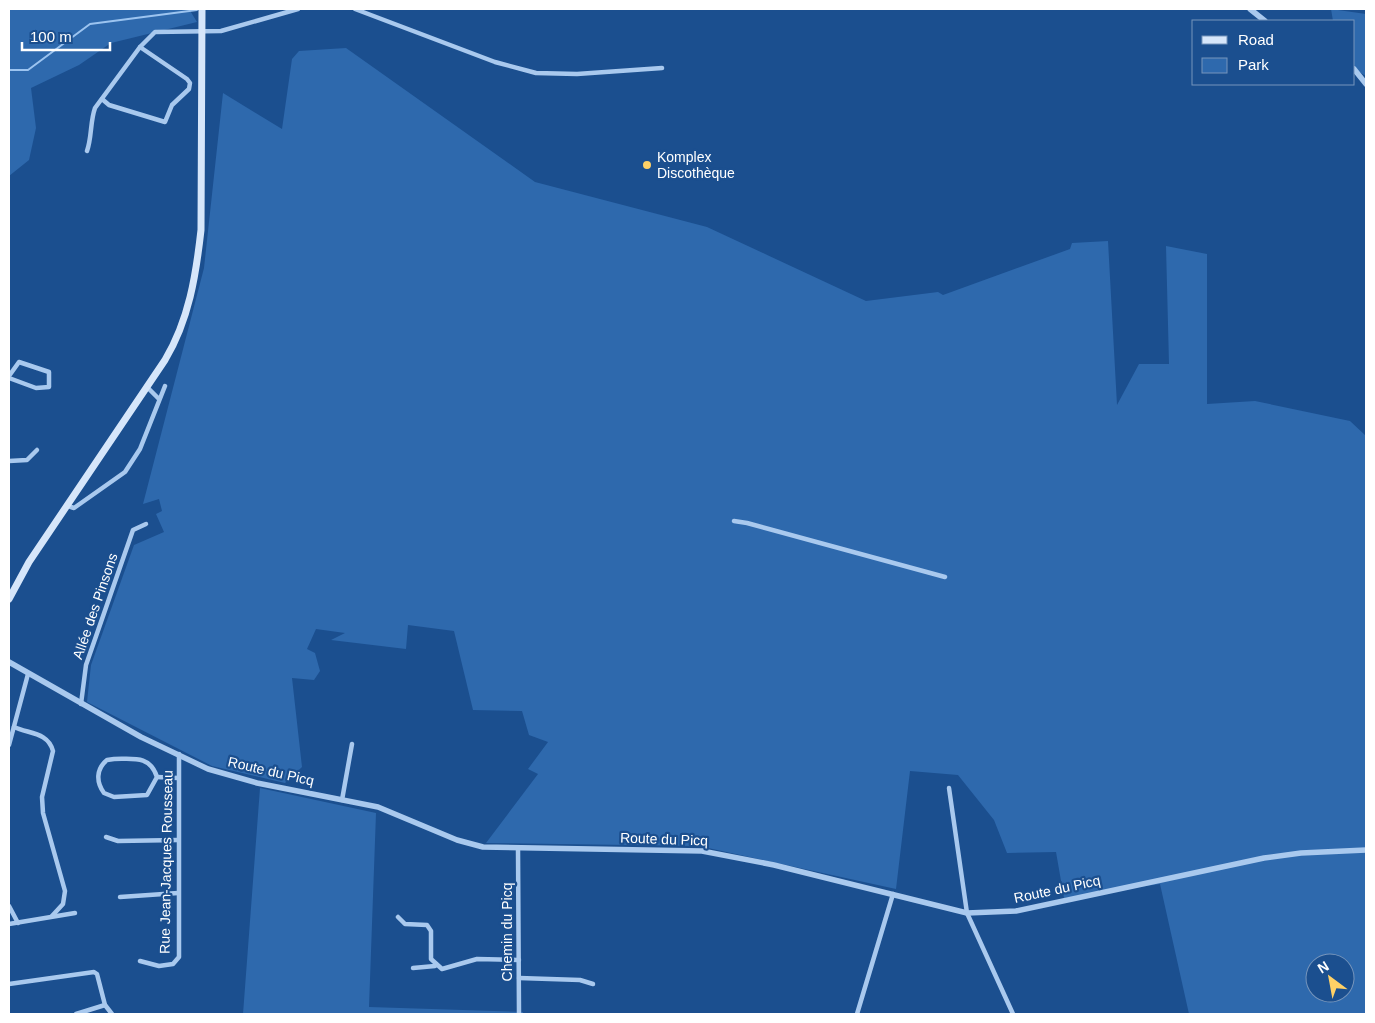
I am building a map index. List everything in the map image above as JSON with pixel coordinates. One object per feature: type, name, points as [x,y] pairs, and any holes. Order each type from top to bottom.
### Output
[{"type":"main road","points":[[9,599],[28,562],[68,506],[176,342],[186,313],[197,266],[201,221],[202,9]]},
{"type":"street","points":[[87,152],[90,143],[93,113],[140,47],[155,32],[221,31],[298,9]]},
{"type":"street","points":[[355,9],[495,62],[536,73],[577,74],[662,68]]},
{"type":"street","points":[[1250,9],[1264,20]]},
{"type":"street","points":[[102,99],[109,105],[165,122],[172,105],[189,89],[190,83],[140,47]]},
{"type":"street","points":[[1355,70],[1366,84]]},
{"type":"street","points":[[19,362],[49,372],[49,388],[36,388],[9,377],[19,362]]},
{"type":"street","points":[[68,506],[74,508],[125,472],[140,449],[165,386]]},
{"type":"street","points":[[148,387],[159,399]]},
{"type":"street","points":[[9,461],[27,460],[37,450]]},
{"type":"street","points":[[734,521],[945,577]]},
{"type":"street","name":"Allée des Pinsons","points":[[81,704],[86,664],[133,530],[146,524]]},
{"type":"street","name":"Route du Picq","points":[[9,662],[12,667],[208,769],[249,780],[378,807],[475,846],[518,849],[678,849],[702,851],[774,864],[967,913],[1016,911],[1264,858],[1301,853],[1366,850]]},
{"type":"street","points":[[9,745],[28,674]]},
{"type":"street","points":[[14,727],[45,737],[51,743],[53,751],[42,797],[43,813],[65,892],[63,904],[52,916]]},
{"type":"street","points":[[342,800],[352,744]]},
{"type":"street","name":"Rue Jean-Jacques Rousseau","points":[[140,961],[159,966],[173,964],[179,956],[179,754]]},
{"type":"street","points":[[114,759],[146,760],[154,769],[156,778],[151,791],[141,796],[110,796],[100,787],[98,780],[102,764],[107,760],[114,759]]},
{"type":"street","points":[[156,778],[178,778]]},
{"type":"street","points":[[949,788],[967,913],[1012,1014]]},
{"type":"street","points":[[106,837],[118,841],[178,840]]},
{"type":"street","name":"Chemin du Picq","points":[[518,849],[519,1014]]},
{"type":"street","points":[[120,896],[178,893]]},
{"type":"street","points":[[857,1014],[893,894]]},
{"type":"street","points":[[9,906],[18,922]]},
{"type":"street","points":[[9,924],[75,913]]},
{"type":"street","points":[[398,917],[406,924],[427,925],[431,931],[431,960],[435,966]]},
{"type":"street","points":[[413,968],[435,966],[442,969],[477,959],[519,960]]},
{"type":"street","points":[[9,984],[94,972],[97,974],[105,1005],[112,1014]]},
{"type":"street","points":[[519,978],[580,980],[592,984]]},
{"type":"street","points":[[76,1014],[105,1005]]},
{"type":"green space","points":[[9,9],[189,9],[197,22],[111,43],[79,65],[31,88],[36,128],[29,160],[9,176]]},
{"type":"green space","points":[[1331,9],[1366,14],[1366,76],[1355,70],[1355,20],[1333,20]]},
{"type":"green space","points":[[346,48],[535,182],[707,227],[866,301],[938,292],[943,295],[1070,249],[1072,243],[1108,241],[1117,405],[1139,364],[1169,364],[1166,246],[1207,254],[1207,404],[1255,401],[1350,421],[1366,436],[1366,1014],[1189,1014],[1160,884],[1064,898],[1056,852],[1007,853],[994,820],[958,775],[910,771],[896,889],[699,846],[486,843],[538,774],[528,769],[548,742],[529,735],[522,711],[473,710],[454,631],[408,625],[406,649],[331,640],[345,633],[316,629],[307,649],[315,653],[320,671],[314,680],[292,678],[302,767],[285,783],[212,766],[87,702],[91,665],[134,545],[164,532],[156,514],[162,511],[159,499],[143,504],[204,268],[223,93],[282,129],[292,59],[299,51]]},
{"type":"green space","points":[[260,788],[376,813],[369,1007],[523,1012],[523,1014],[243,1014]]},
{"type":"waterway","points":[[9,70],[28,70],[90,24],[197,10]]},
{"type":"place","name":"Komplex Discothèque","points":[[647,165]]}]
